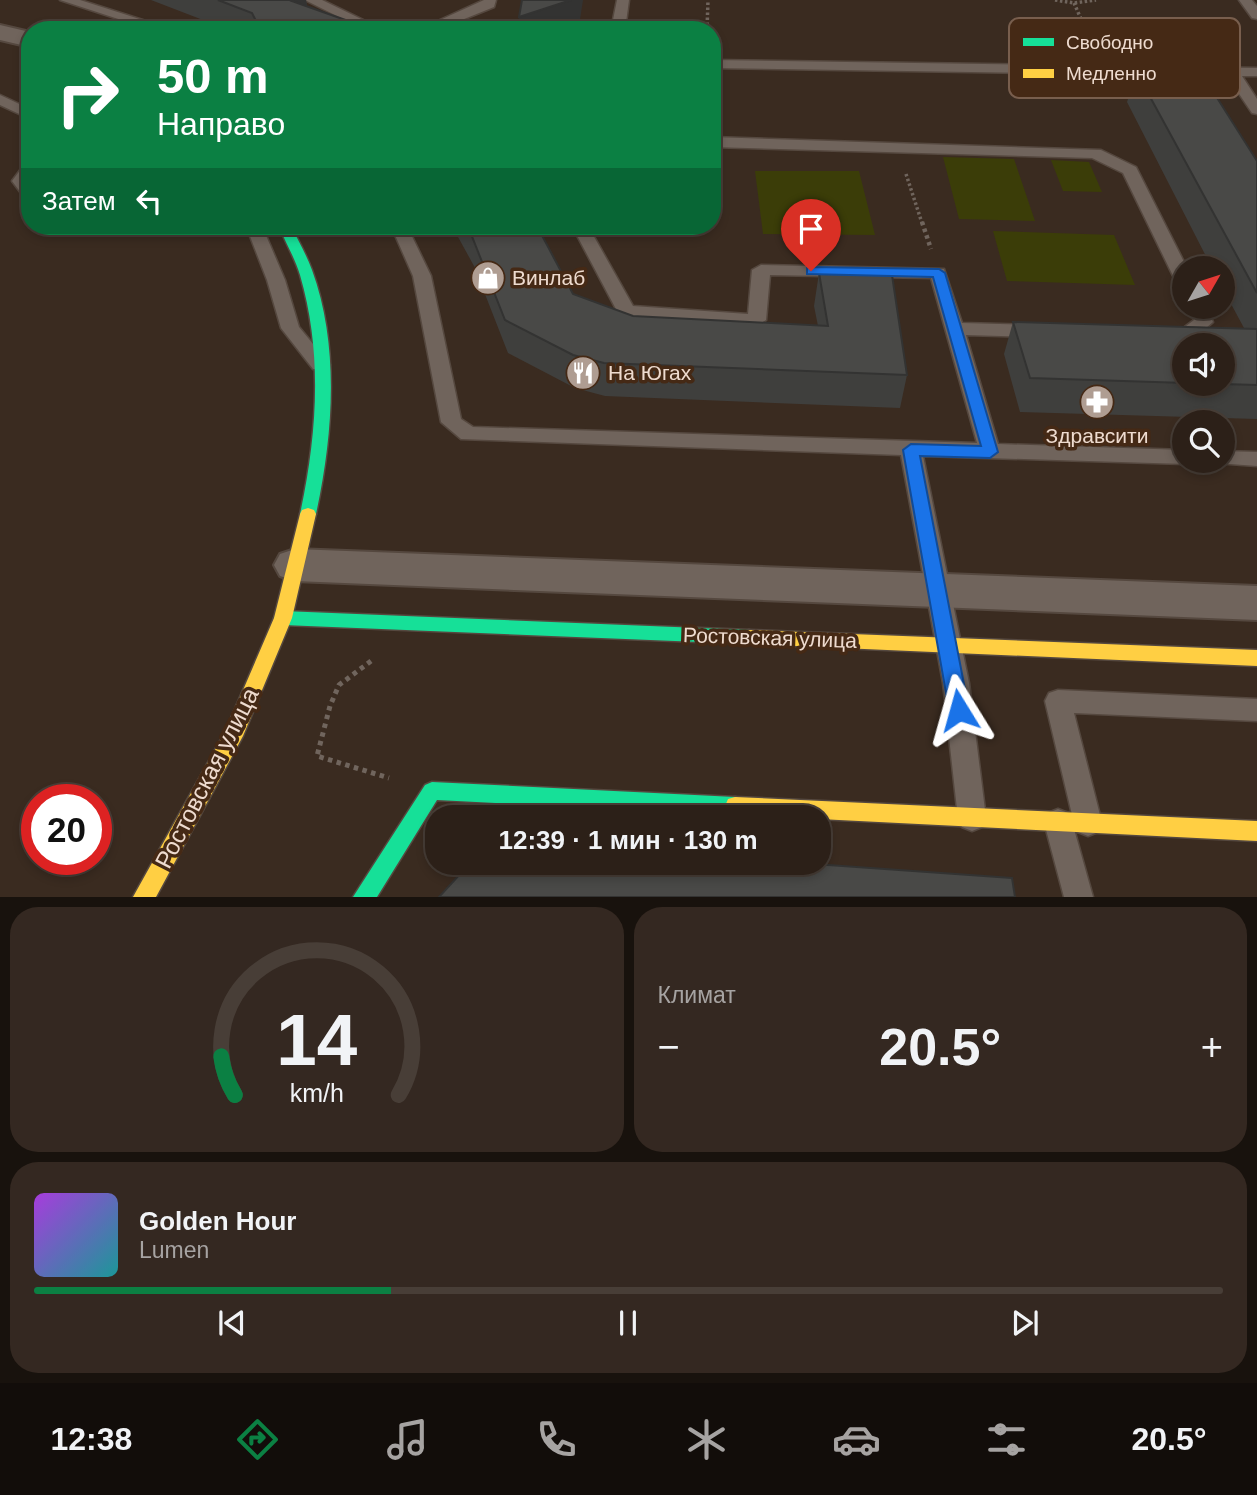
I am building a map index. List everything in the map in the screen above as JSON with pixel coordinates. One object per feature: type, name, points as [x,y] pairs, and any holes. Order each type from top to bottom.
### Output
[{"type":"street","points":[[0,32],[21,38]]},
{"type":"street","name":"Ростовская улица","points":[[144,897],[233,736],[283,618],[315,479],[323,427],[323,369],[318,318],[306,272],[289,235]]},
{"type":"street","points":[[295,565],[1257,603]]},
{"type":"street","name":"Ростовская улица","points":[[283,618],[1257,658]]},
{"type":"street","points":[[364,897],[432,791],[1257,831]]},
{"type":"lane","points":[[66,0],[137,21]]},
{"type":"lane","points":[[311,0],[357,21]]},
{"type":"lane","points":[[447,21],[489,4],[490,0]]},
{"type":"lane","points":[[620,21],[623,0]]},
{"type":"lane","points":[[1245,0],[1257,15]]},
{"type":"lane","points":[[721,64],[1009,69]]},
{"type":"lane","points":[[1240,84],[1257,110]]},
{"type":"lane","points":[[0,100],[21,110]]},
{"type":"lane","points":[[721,142],[1095,153],[1130,170],[1172,256]]},
{"type":"lane","points":[[258,235],[276,281],[290,328],[323,369]]},
{"type":"lane","points":[[403,235],[422,276],[451,422],[468,434],[1172,457]]},
{"type":"lane","points":[[586,235],[626,311],[757,320],[761,270],[939,273],[990,452]]},
{"type":"lane","points":[[1159,335],[1186,335],[1204,322],[1203,319]]},
{"type":"lane","points":[[954,329],[1064,332]]},
{"type":"lane","points":[[911,450],[956,683],[972,818]]},
{"type":"lane","points":[[1235,458],[1257,458]]},
{"type":"lane","points":[[1088,824],[1058,701],[1257,710]]},
{"type":"lane","points":[[1058,822],[1079,897]]},
{"type":"path","points":[[707,21],[708,0]]},
{"type":"path","points":[[1055,0],[1074,3],[1096,0]]},
{"type":"path","points":[[1074,3],[1081,18]]},
{"type":"path","points":[[897,146],[939,273]]},
{"type":"path","points":[[383,661],[372,661],[339,685],[330,706],[317,756],[432,791]]},
{"type":"shaded area","points":[[943,157],[1014,159],[1035,221],[959,219]]},
{"type":"shaded area","points":[[1051,160],[1089,162],[1102,192],[1063,191]]},
{"type":"shaded area","points":[[755,171],[859,171],[875,235],[763,234]]},
{"type":"shaded area","points":[[993,231],[1114,235],[1135,285],[1007,281]]},
{"type":"building","points":[[218,0],[294,0],[292,1],[348,21],[256,21],[252,13]]},
{"type":"building","points":[[522,0],[571,0],[519,17]]},
{"type":"building","points":[[1151,98],[1217,98],[1257,161],[1257,293]]},
{"type":"building","points":[[471,235],[542,235],[573,294],[633,316],[828,326],[819,273],[892,275],[907,375],[604,363],[573,355],[505,320]]},
{"type":"building","points":[[1013,322],[1257,329],[1257,385],[1235,384],[1235,333],[1172,333],[1172,383],[1030,378]]},
{"type":"building","points":[[831,865],[1012,878],[1015,897],[439,897],[459,875],[831,875]]},
{"type":"traffic: fast","points":[[290,235],[307,275],[320,334],[322,364],[322,424],[308,514]]},
{"type":"traffic: fast","points":[[283,618],[749,637]]},
{"type":"traffic: fast","points":[[364,897],[432,791],[715,805]]},
{"type":"traffic: slow","points":[[144,897],[233,736],[283,618],[308,514]]},
{"type":"traffic: slow","points":[[749,637],[1257,658]]},
{"type":"traffic: slow","points":[[831,811],[1257,831]]},
{"type":"place","name":"Винлаб","points":[[488,278]]},
{"type":"place","name":"На Югах","points":[[583,373]]},
{"type":"place","name":"Здравсити","points":[[1097,402]]},
{"type":"route","points":[[811,271],[939,273],[990,452],[911,450],[939,590],[959,710]]}]
